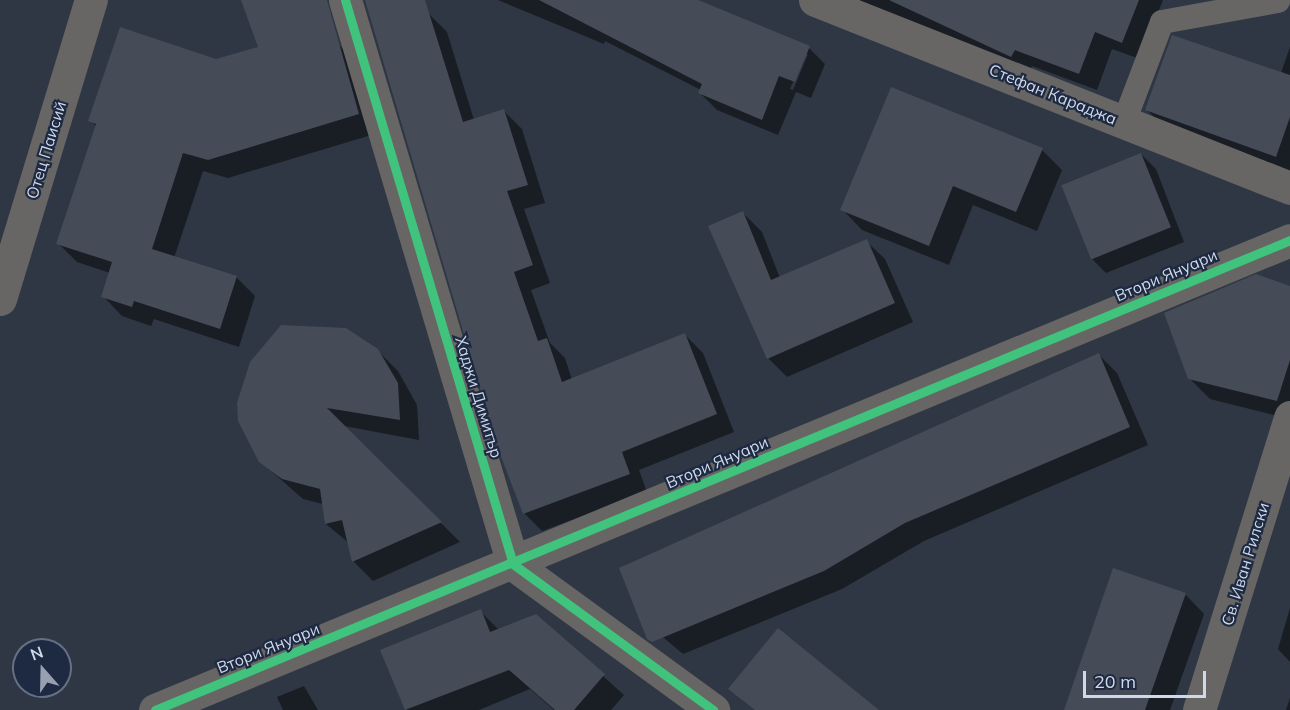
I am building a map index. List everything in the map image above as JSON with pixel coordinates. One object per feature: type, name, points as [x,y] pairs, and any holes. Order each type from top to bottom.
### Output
[{"type":"street","name":"Отец Паисий","points":[[0,299],[91,0]]},
{"type":"street","name":"Хаджи Димитър","points":[[345,0],[513,564]]},
{"type":"street","name":"Стефан Караджа","points":[[815,0],[1290,188]]},
{"type":"street","name":"Втори Януари","points":[[155,710],[513,564],[1290,240]]},
{"type":"street","name":"Св. Иван Рилски","points":[[1199,710],[1290,417]]},
{"type":"street","points":[[513,564],[713,710]]},
{"type":"lane","points":[[1124,122],[1162,22],[1278,1]]},
{"type":"building","points":[[241,0],[327,0],[359,114],[208,160],[183,153],[152,249],[237,276],[220,329],[134,301],[132,307],[101,297],[112,262],[56,244],[96,124],[88,121],[120,27],[216,59],[258,47]]},
{"type":"building","points":[[365,0],[425,0],[463,122],[504,109],[528,185],[507,191],[533,265],[514,272],[538,341],[547,338],[562,382],[685,333],[717,414],[622,452],[630,474],[523,514],[497,446]]},
{"type":"building","points":[[539,0],[698,0],[810,46],[795,82],[779,76],[762,120],[698,93],[702,84]]},
{"type":"building","points":[[889,0],[1139,0],[1122,43],[1095,32],[1079,74],[1015,50],[1011,57]]},
{"type":"building","points":[[1172,35],[1290,75],[1290,117],[1276,157],[1145,110]]},
{"type":"building","points":[[891,87],[1043,148],[1016,212],[953,186],[929,246],[840,210]]},
{"type":"building","points":[[1141,153],[1171,227],[1091,259],[1061,185]]},
{"type":"building","points":[[743,211],[771,280],[867,239],[895,303],[767,359],[708,226]]},
{"type":"building","points":[[1256,274],[1290,286],[1290,360],[1277,401],[1188,379],[1164,313]]},
{"type":"building","points":[[281,325],[346,328],[378,349],[398,383],[400,420],[327,408],[442,522],[352,562],[342,520],[325,524],[320,489],[282,479],[259,462],[238,421],[237,403],[250,362]]},
{"type":"building","points":[[1099,353],[1130,427],[905,523],[824,571],[652,642],[647,639],[619,568]]},
{"type":"building","points":[[1113,568],[1186,593],[1145,710],[1064,710]]},
{"type":"building","points":[[481,609],[490,632],[536,614],[605,674],[574,710],[555,710],[509,670],[405,710],[380,650]]},
{"type":"building","points":[[778,628],[879,710],[755,710],[728,689]]},
{"type":"cycle path","points":[[345,0],[513,564],[713,710]]},
{"type":"cycle path","points":[[155,710],[1290,240]]}]
